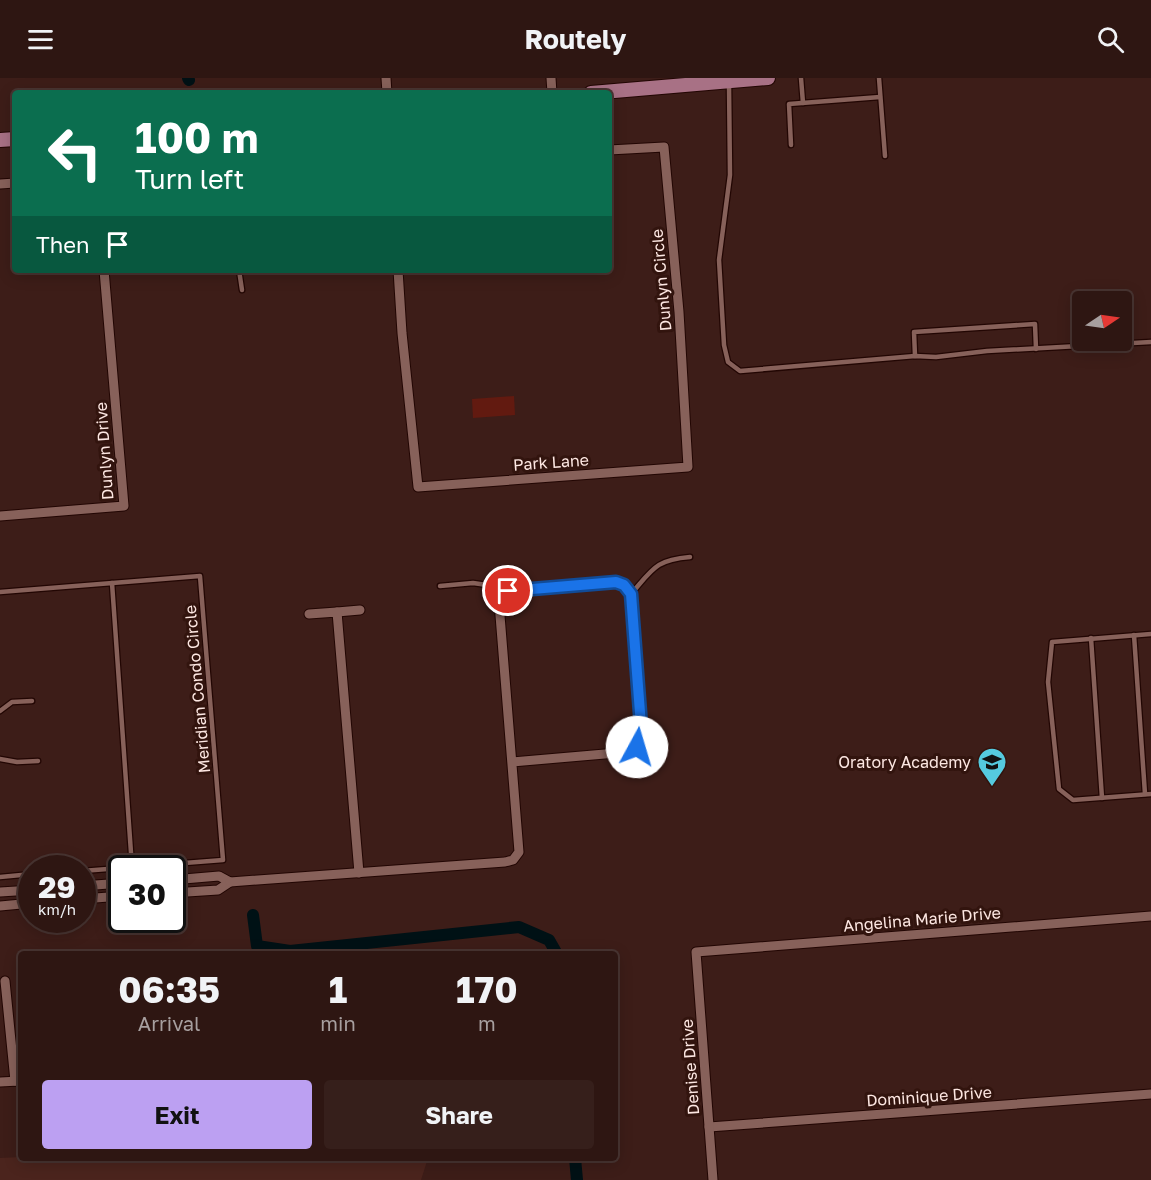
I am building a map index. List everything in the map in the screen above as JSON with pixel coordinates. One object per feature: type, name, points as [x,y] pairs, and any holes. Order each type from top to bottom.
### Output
[{"type":"main road","points":[[612,91],[768,78]]},
{"type":"street","name":"Dunlyn Circle","points":[[612,150],[664,147],[679,312],[688,466]]},
{"type":"street","name":"Dunlyn Drive","points":[[0,516],[124,506],[104,273]]},
{"type":"street","name":"Park Lane","points":[[398,273],[418,487],[688,466]]},
{"type":"street","points":[[186,892],[218,890],[230,882],[513,860],[519,852],[499,603],[501,597],[508,591],[616,582],[624,585],[631,594],[642,739],[637,747],[628,752],[512,762]]},
{"type":"street","points":[[309,614],[360,610]]},
{"type":"street","points":[[337,612],[359,873]]},
{"type":"street","points":[[186,879],[219,876],[230,882]]},
{"type":"street","points":[[0,892],[18,891]]},
{"type":"street","points":[[0,906],[18,904]]},
{"type":"street","name":"Angelina Marie Drive","points":[[696,952],[1151,916]]},
{"type":"street","name":"Denise Drive","points":[[696,952],[713,1180]]},
{"type":"street","points":[[0,1082],[18,1081],[5,981]]},
{"type":"street","name":"Dominique Drive","points":[[709,1127],[1151,1094]]},
{"type":"lane","points":[[801,78],[803,103]]},
{"type":"lane","points":[[879,78],[885,156]]},
{"type":"lane","points":[[729,81],[730,175],[719,260],[724,345],[728,362],[740,371],[915,356],[936,357],[987,351],[1151,342]]},
{"type":"lane","points":[[791,145],[789,104],[880,97]]},
{"type":"lane","points":[[239,273],[242,290]]},
{"type":"lane","points":[[915,356],[914,332],[1035,324],[1036,349]]},
{"type":"lane","points":[[631,594],[660,563],[670,559],[690,557]]},
{"type":"lane","name":"Meridian Condo Circle","points":[[0,592],[200,576],[223,860],[186,863]]},
{"type":"lane","points":[[112,583],[131,855]]},
{"type":"lane","points":[[440,586],[473,583],[487,585],[501,597]]},
{"type":"lane","points":[[1134,635],[1148,794],[1072,800],[1059,789],[1048,682],[1052,642],[1091,638],[1134,635],[1151,634]]},
{"type":"lane","points":[[1091,638],[1102,798]]},
{"type":"lane","points":[[0,711],[12,702],[32,701]]},
{"type":"lane","points":[[0,759],[17,762],[38,761]]},
{"type":"lane","points":[[0,877],[18,875]]},
{"type":"shaded area","points":[[514,396],[515,415],[473,418],[472,399]]},
{"type":"shaded area","points":[[18,1157],[18,1161],[427,1161],[421,1180],[0,1180],[0,1158]]},
{"type":"waterway","points":[[253,915],[257,946],[290,951]]},
{"type":"waterway","points":[[290,951],[519,927],[549,940],[555,951]]},
{"type":"waterway","points":[[575,1161],[577,1180]]},
{"type":"place","name":"Oratory Academy","points":[[992,788]]},
{"type":"route","points":[[508,591],[616,582],[624,585],[631,594],[642,739],[637,747]]}]
